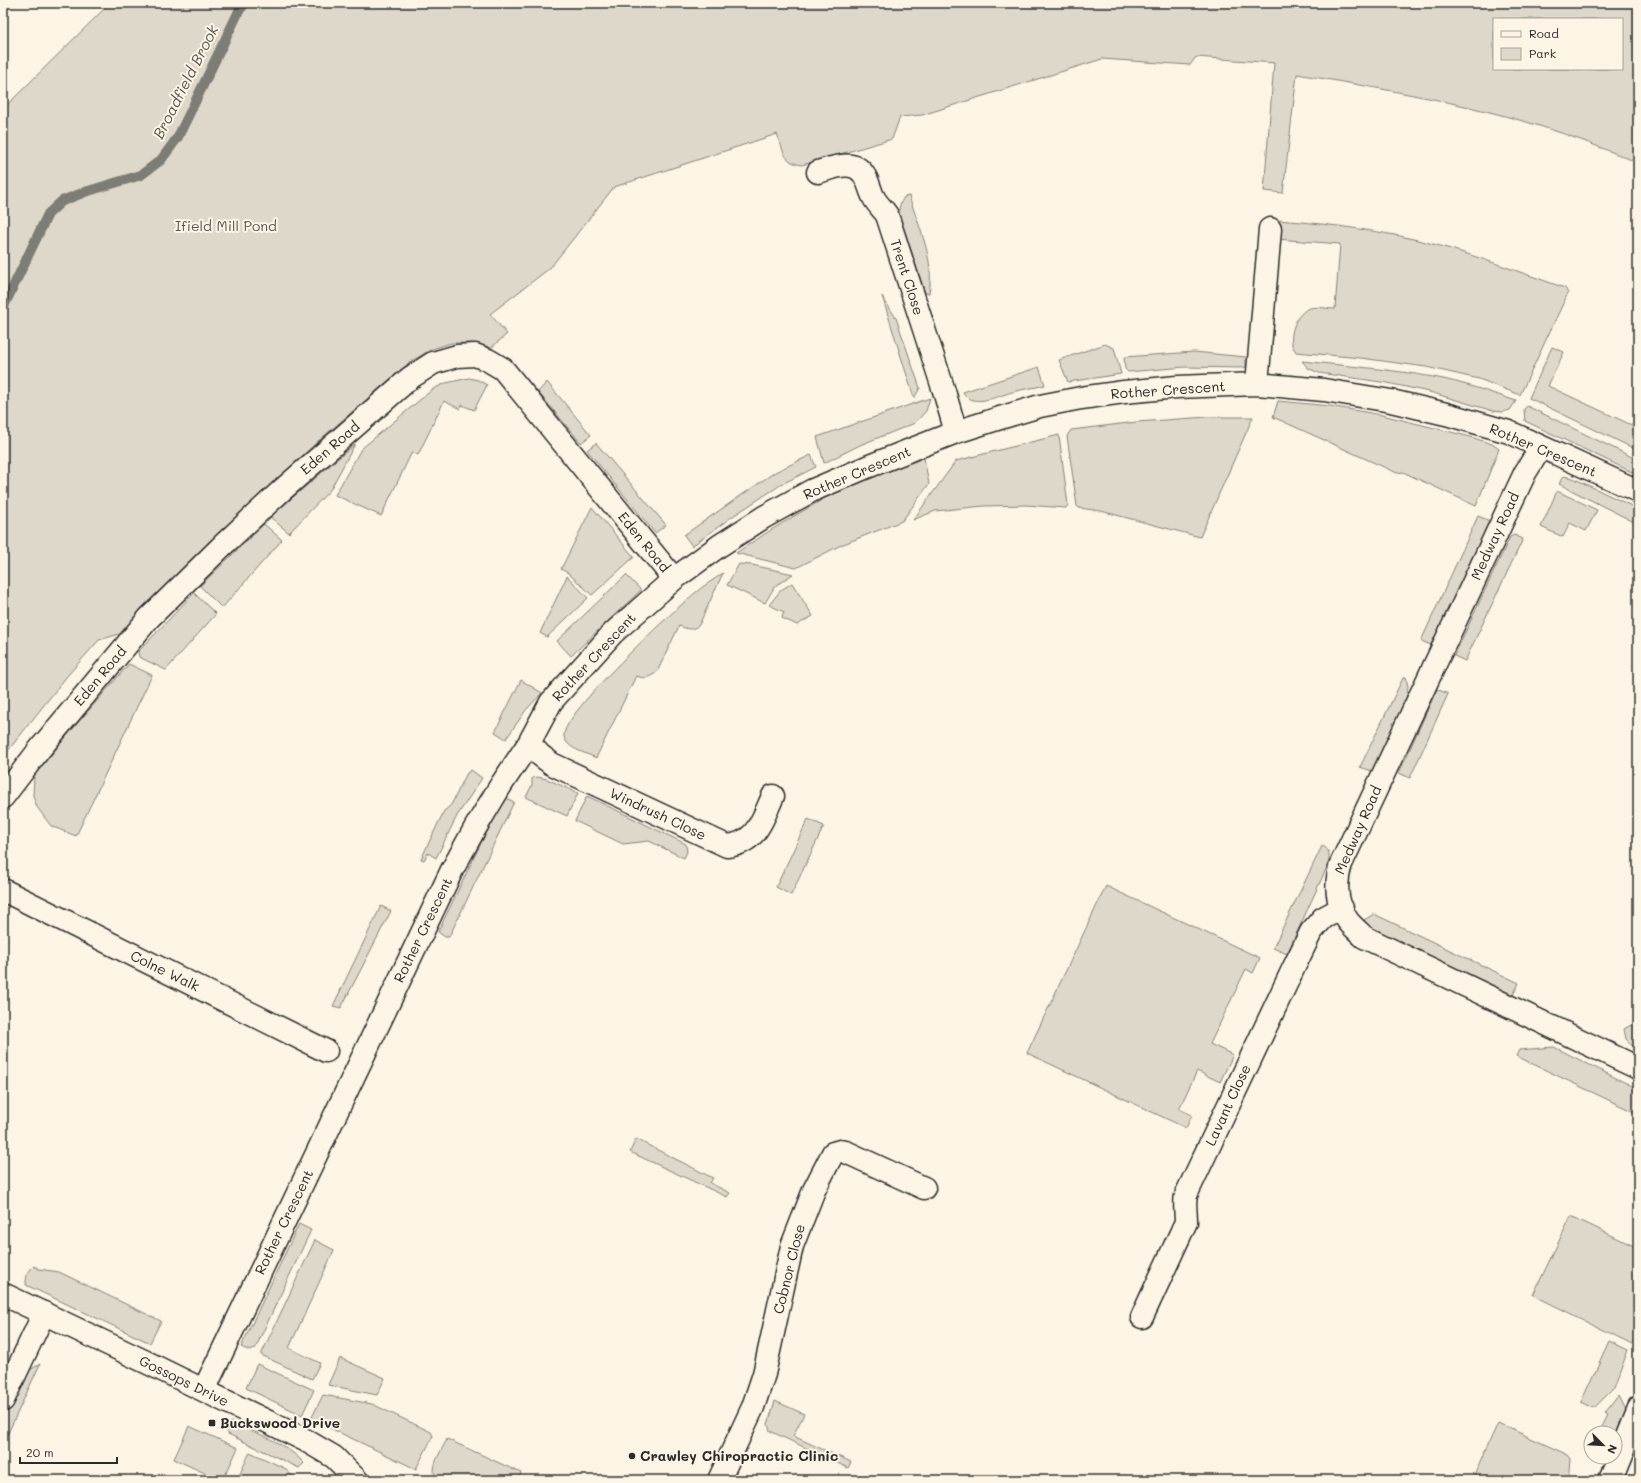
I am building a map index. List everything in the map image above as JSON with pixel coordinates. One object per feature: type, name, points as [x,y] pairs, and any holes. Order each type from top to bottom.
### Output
[{"type":"street","name":"Trent Close","points":[[818,172],[845,165],[852,166],[860,170],[864,175],[873,198],[887,216],[956,432]]},
{"type":"street","points":[[1257,384],[1270,229]]},
{"type":"street","name":"Eden Road","points":[[3,797],[113,659],[159,608],[223,545],[343,436],[410,378],[433,363],[444,359],[457,356],[475,355],[488,360],[503,369],[674,579]]},
{"type":"street","name":"Rother Crescent","points":[[204,1390],[452,870],[493,798],[529,743],[551,702],[613,633],[674,579],[719,546],[764,517],[813,490],[867,466],[956,432],[1040,406],[1124,392],[1177,387],[1257,384],[1324,390],[1391,401],[1446,414],[1509,432],[1638,491]]},
{"type":"street","name":"Medway Road","points":[[1541,447],[1525,473],[1341,864],[1336,878],[1337,894],[1348,921],[1364,937],[1638,1068]]},
{"type":"street","name":"Windrush Close","points":[[529,743],[540,755],[552,764],[727,846],[738,845],[749,838],[757,830],[773,796]]},
{"type":"street","name":"Colne Walk","points":[[3,890],[326,1051]]},
{"type":"street","name":"Lavant Close","points":[[1142,1317],[1186,1222],[1184,1206],[1186,1195],[1311,932],[1323,918],[1342,908]]},
{"type":"street","name":"Cobnor Close","points":[[719,1480],[753,1407],[764,1374],[792,1246],[814,1190],[833,1153],[840,1151],[846,1152],[924,1188]]},
{"type":"street","name":"Gossops Drive","points":[[3,1294],[204,1390],[320,1449],[334,1457],[357,1480]]},
{"type":"street","points":[[3,1400],[44,1313]]},
{"type":"street","points":[[1609,1480],[1638,1408]]},
{"type":"green space","name":"Ifield Mill Pond","points":[[110,3],[1638,3],[1638,163],[1562,133],[1488,112],[1412,95],[1297,74],[1283,193],[1264,191],[1274,63],[1196,57],[1190,65],[1102,59],[922,115],[900,117],[892,139],[802,165],[787,158],[777,134],[614,187],[550,268],[490,314],[507,334],[490,349],[473,343],[451,343],[432,349],[410,362],[317,442],[184,567],[123,633],[99,640],[67,676],[3,757],[3,109]]},
{"type":"green space","points":[[909,196],[928,256],[930,268],[929,293],[925,293],[899,213],[901,202],[904,197]]},
{"type":"green space","points":[[1277,220],[1354,228],[1421,241],[1484,259],[1565,288],[1568,293],[1520,395],[1479,379],[1426,367],[1361,358],[1296,352],[1292,345],[1292,333],[1295,323],[1301,313],[1313,307],[1335,309],[1340,244],[1277,239]]},
{"type":"green space","points":[[882,296],[896,318],[920,388],[914,398]]},
{"type":"green space","points":[[1105,344],[1114,348],[1121,374],[1068,382],[1059,360]]},
{"type":"green space","points":[[1552,347],[1564,352],[1548,386],[1638,428],[1638,443],[1635,449],[1529,398]]},
{"type":"green space","points":[[1194,352],[1246,357],[1246,367],[1185,367],[1128,372],[1125,369],[1124,357]]},
{"type":"green space","points":[[1302,361],[1417,374],[1444,379],[1465,384],[1516,401],[1510,410],[1502,412],[1493,411],[1433,393],[1388,383],[1319,373],[1308,368]]},
{"type":"green space","points":[[1039,367],[1045,385],[979,401],[972,400],[963,392]]},
{"type":"green space","points":[[469,378],[478,380],[487,385],[474,410],[462,405],[460,409],[444,401],[418,455],[412,452],[381,516],[335,495],[361,449],[433,389],[446,383]]},
{"type":"green space","points":[[547,382],[591,435],[581,443],[538,392]]},
{"type":"green space","points":[[930,398],[926,411],[915,423],[860,445],[824,463],[817,437]]},
{"type":"green space","points":[[1278,401],[1330,406],[1382,415],[1471,437],[1492,444],[1499,449],[1476,506],[1403,472],[1397,473],[1273,417]]},
{"type":"green space","points":[[1527,406],[1638,460],[1638,475],[1525,421],[1524,409]]},
{"type":"green space","points":[[1207,417],[1253,417],[1200,537],[1101,511],[1079,508],[1077,506],[1067,436],[1071,430],[1137,422]]},
{"type":"green space","points":[[1059,435],[1068,505],[1066,508],[1026,505],[984,506],[935,511],[913,520],[956,461]]},
{"type":"green space","points":[[596,443],[666,525],[655,533],[587,450]]},
{"type":"green space","points":[[355,444],[330,490],[289,533],[270,517]]},
{"type":"green space","points":[[811,455],[816,467],[782,484],[733,516],[692,546],[684,535],[775,472]]},
{"type":"green space","points":[[917,456],[924,458],[929,484],[902,521],[841,545],[796,568],[736,553],[830,495]]},
{"type":"green space","points":[[1563,476],[1573,478],[1638,509],[1638,524],[1559,484]]},
{"type":"green space","points":[[1557,491],[1597,510],[1586,531],[1570,523],[1563,537],[1541,527]]},
{"type":"green space","points":[[592,507],[634,557],[592,595],[568,573],[561,569]]},
{"type":"green space","points":[[1478,516],[1490,521],[1434,646],[1421,641]]},
{"type":"green space","points":[[264,524],[282,540],[222,608],[200,586]]},
{"type":"green space","points":[[1514,535],[1523,539],[1465,661],[1454,656],[1510,537]]},
{"type":"green space","points":[[739,564],[752,565],[793,574],[775,586],[765,603],[727,585]]},
{"type":"green space","points":[[723,573],[699,625],[689,629],[679,626],[657,672],[652,676],[647,677],[636,676],[596,758],[577,750],[568,744],[564,736],[568,724],[599,685],[643,640],[683,603],[698,590]]},
{"type":"green space","points":[[626,575],[641,590],[571,656],[557,641]]},
{"type":"green space","points":[[567,576],[588,598],[547,637],[540,633]]},
{"type":"green space","points":[[792,583],[813,616],[797,625],[782,618],[784,612],[769,605],[781,590]]},
{"type":"green space","points":[[194,593],[216,614],[166,670],[139,657],[138,652]]},
{"type":"green space","points":[[129,664],[152,675],[76,836],[51,826],[37,807],[33,796],[34,776]]},
{"type":"green space","points":[[1406,677],[1408,686],[1406,701],[1372,771],[1360,767],[1403,678]]},
{"type":"green space","points":[[521,680],[542,693],[526,710],[506,739],[495,732]]},
{"type":"green space","points":[[1437,689],[1448,694],[1410,778],[1399,773]]},
{"type":"green space","points":[[471,770],[482,778],[457,816],[436,858],[428,853],[424,860],[421,859],[444,811],[451,805],[467,773]]},
{"type":"green space","points":[[538,777],[547,779],[578,793],[567,816],[526,797],[532,785],[532,778]]},
{"type":"green space","points":[[587,796],[686,844],[687,852],[684,858],[649,841],[623,844],[575,821]]},
{"type":"green space","points":[[506,798],[514,802],[449,937],[445,937],[438,932],[481,843]]},
{"type":"green space","points":[[808,819],[824,826],[791,895],[776,887]]},
{"type":"green space","points":[[1322,846],[1329,852],[1327,867],[1287,954],[1273,948]]},
{"type":"green space","points":[[1106,886],[1260,958],[1253,973],[1246,969],[1210,1044],[1233,1055],[1220,1082],[1197,1071],[1179,1109],[1192,1115],[1186,1128],[1027,1053]]},
{"type":"green space","points":[[381,906],[391,911],[341,1008],[333,1006]]},
{"type":"green space","points":[[1374,914],[1519,983],[1513,995],[1371,928],[1364,920]]},
{"type":"green space","points":[[1631,1025],[1638,1029],[1638,1052],[1626,1039],[1624,1029]]},
{"type":"green space","points":[[1554,1047],[1638,1089],[1638,1114],[1516,1056],[1519,1050]]},
{"type":"green space","points":[[636,1139],[713,1178],[710,1183],[730,1193],[727,1197],[630,1152]]},
{"type":"green space","points":[[1571,1216],[1638,1248],[1638,1330],[1632,1344],[1533,1295]]},
{"type":"green space","points":[[299,1224],[311,1230],[255,1349],[250,1351],[241,1347]]},
{"type":"green space","points":[[315,1240],[334,1250],[289,1348],[320,1363],[312,1379],[261,1355]]},
{"type":"green space","points":[[34,1266],[39,1269],[59,1272],[161,1321],[150,1343],[26,1285],[27,1274]]},
{"type":"green space","points":[[1609,1341],[1628,1350],[1614,1388],[1594,1408],[1581,1402]]},
{"type":"green space","points":[[340,1358],[385,1378],[377,1395],[328,1385]]},
{"type":"green space","points":[[40,1364],[3,1444],[3,1420],[24,1375]]},
{"type":"green space","points":[[257,1364],[314,1390],[302,1415],[246,1388]]},
{"type":"green space","points":[[323,1395],[372,1404],[431,1432],[433,1436],[416,1469],[311,1419]]},
{"type":"green space","points":[[1618,1396],[1625,1410],[1619,1425],[1603,1425],[1608,1415],[1605,1413]]},
{"type":"green space","points":[[775,1401],[804,1414],[793,1436],[851,1462],[848,1468],[770,1431],[768,1424]]},
{"type":"green space","points":[[231,1422],[260,1434],[288,1449],[304,1463],[299,1468],[226,1433]]},
{"type":"green space","points":[[1498,1423],[1568,1455],[1571,1459],[1569,1480],[1472,1480]]},
{"type":"green space","points":[[189,1426],[238,1448],[223,1480],[174,1459]]},
{"type":"green space","points":[[447,1439],[521,1473],[518,1480],[438,1480],[434,1471],[436,1460]]},
{"type":"green space","points":[[250,1452],[284,1468],[297,1480],[247,1480],[239,1476]]},
{"type":"waterway","name":"Broadfield Brook","points":[[3,308],[48,214],[62,201],[85,192],[141,175],[161,160],[178,137],[239,11],[245,3]]},
{"type":"place","name":"Buckswood Drive","points":[[212,1423]]},
{"type":"place","name":"Crawley Chiropractic Clinic","points":[[632,1456]]}]
